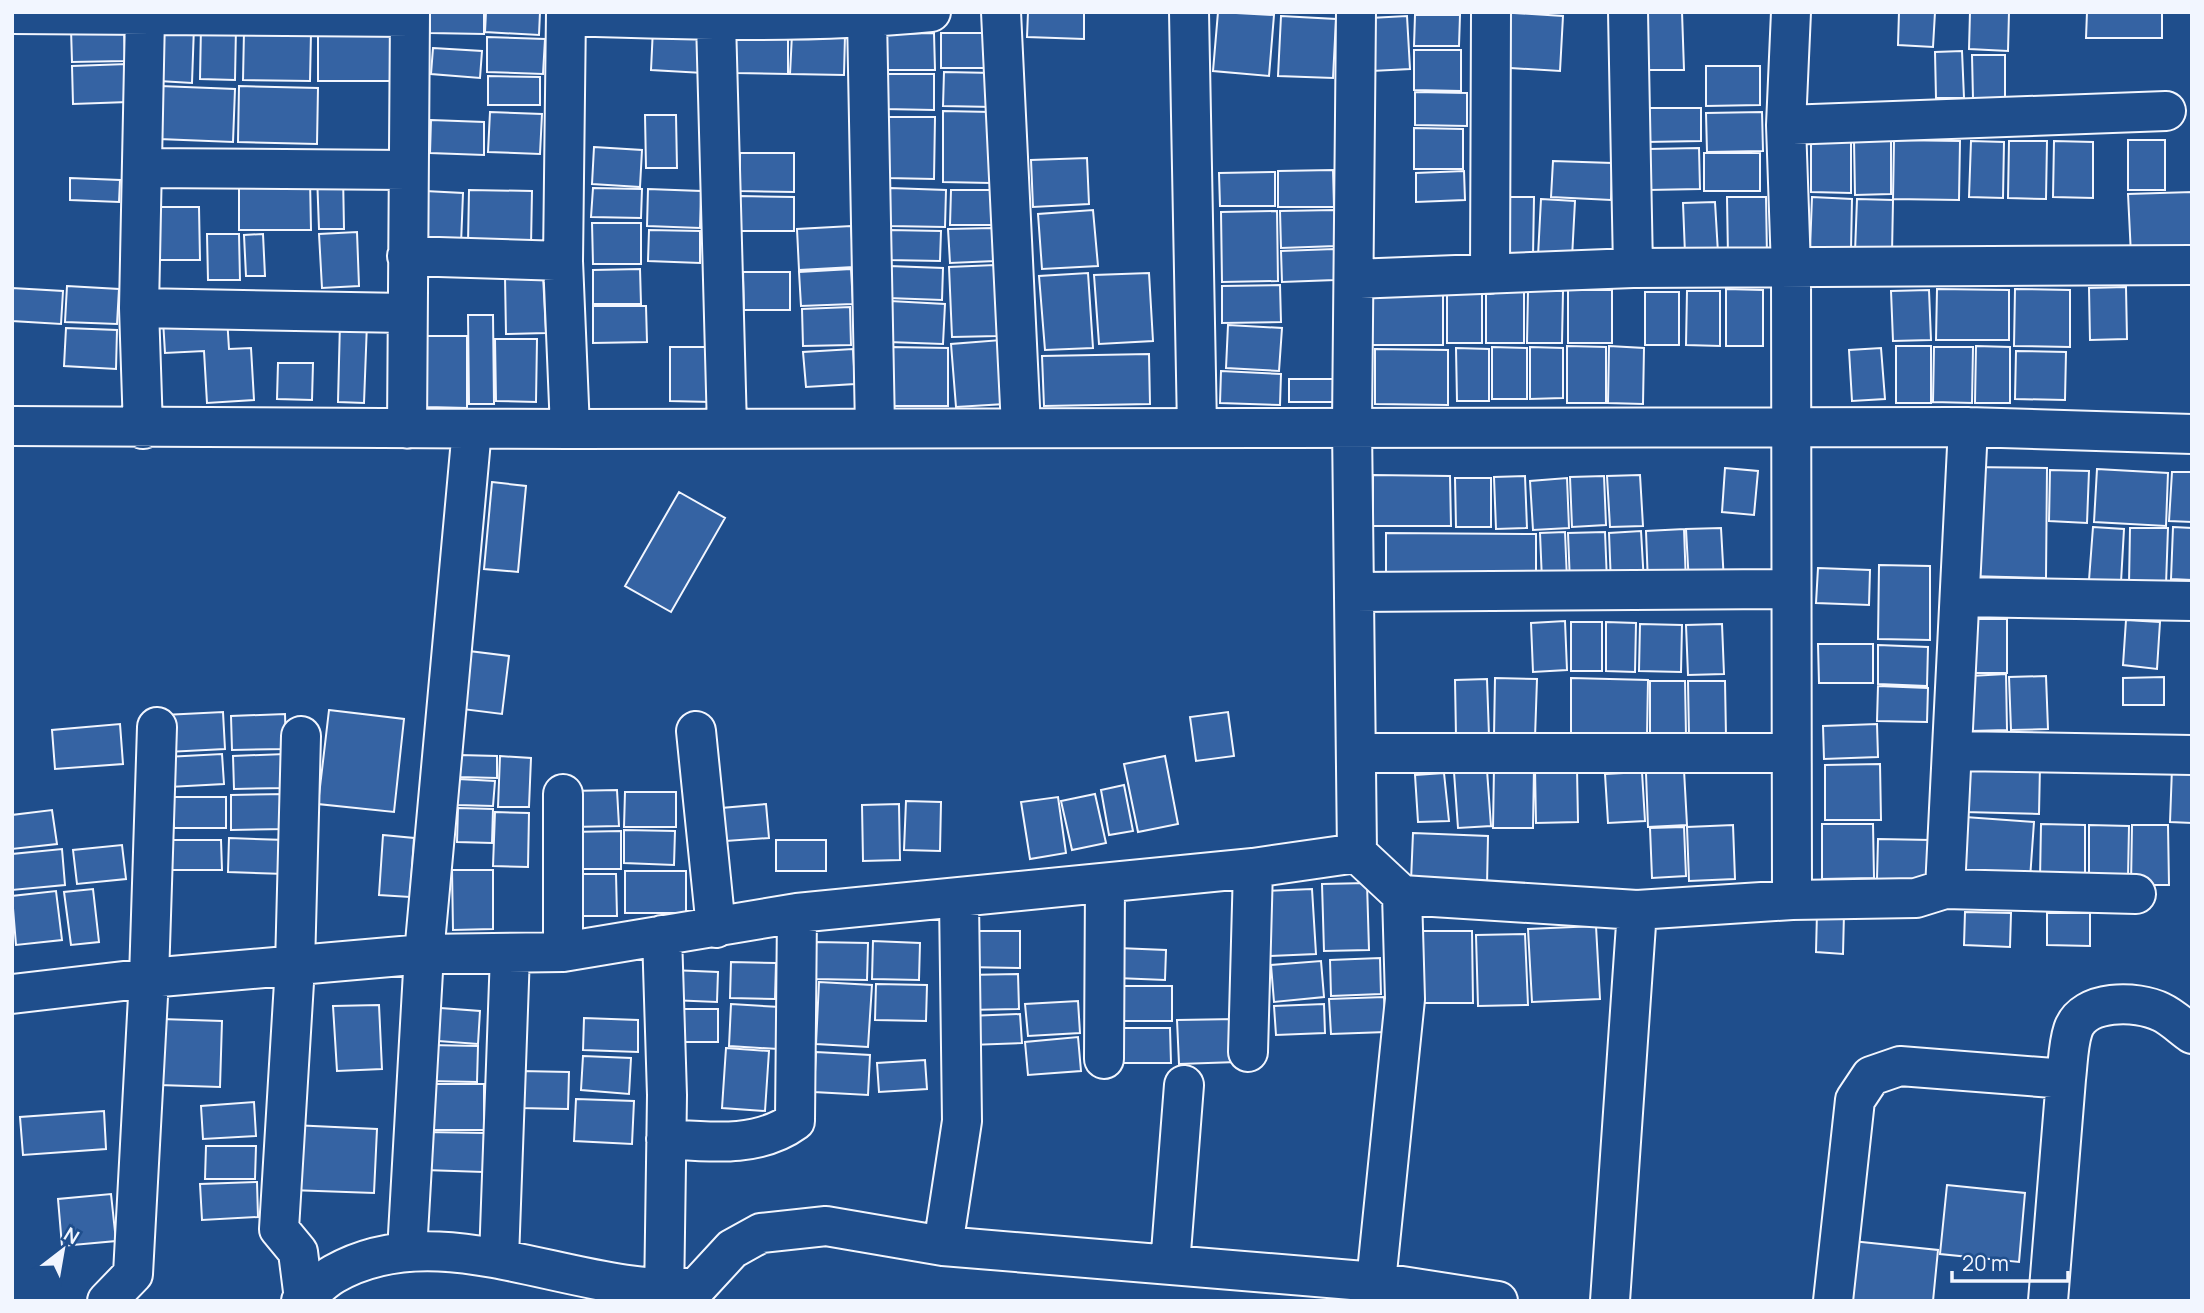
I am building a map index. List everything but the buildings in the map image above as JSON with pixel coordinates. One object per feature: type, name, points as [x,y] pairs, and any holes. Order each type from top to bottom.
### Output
[{"type":"street","points":[[570,429],[563,261],[566,14],[716,21],[867,18],[932,12]]},
{"type":"street","points":[[1001,12],[1021,427]]},
{"type":"street","points":[[1189,12],[1197,427]]},
{"type":"street","points":[[1356,12],[1352,426],[1358,753],[1357,853],[1402,895],[1637,910],[1792,900],[1916,898],[1945,889],[2136,894]]},
{"type":"street","points":[[1490,274],[1492,12]]},
{"type":"street","points":[[1628,12],[1633,268]]},
{"type":"street","points":[[1791,12],[1786,125],[1791,268],[1792,900]]},
{"type":"street","points":[[12,14],[410,15],[406,170],[407,429]]},
{"type":"street","points":[[143,429],[139,308],[145,16]]},
{"type":"street","points":[[867,18],[875,428]]},
{"type":"street","points":[[716,21],[727,428]]},
{"type":"street","points":[[1786,125],[2166,111]]},
{"type":"street","points":[[142,168],[406,170]]},
{"type":"street","points":[[407,257],[563,261]]},
{"type":"street","points":[[1354,279],[1633,268],[2192,265]]},
{"type":"street","points":[[139,308],[405,313]]},
{"type":"street","points":[[12,426],[143,429],[1968,427],[2192,434]]},
{"type":"street","points":[[1945,889],[1968,427]]},
{"type":"street","points":[[407,1252],[424,954],[472,429]]},
{"type":"street","points":[[1355,592],[1791,589]]},
{"type":"street","points":[[1960,597],[2192,601]]},
{"type":"street","points":[[107,1301],[133,1274],[149,978],[157,727]]},
{"type":"street","points":[[696,731],[716,928]]},
{"type":"street","points":[[301,736],[295,966],[279,1229],[299,1252],[302,1300]]},
{"type":"street","points":[[1953,751],[2192,755]]},
{"type":"street","points":[[1358,753],[1791,753]]},
{"type":"street","points":[[563,793],[563,952]]},
{"type":"street","points":[[12,994],[149,978],[424,954],[563,952],[797,914],[959,900],[1253,868],[1357,853]]},
{"type":"street","points":[[1248,1052],[1253,868]]},
{"type":"street","points":[[1104,1059],[1105,883]]},
{"type":"street","points":[[1376,1282],[1405,999],[1402,895]]},
{"type":"street","points":[[943,1247],[962,1122],[959,900]]},
{"type":"street","points":[[1610,1301],[1637,910]]},
{"type":"street","points":[[666,1139],[724,1143],[779,1133],[795,1121],[797,914]]},
{"type":"street","points":[[662,935],[666,1139],[664,1296]]},
{"type":"street","points":[[499,1259],[510,954]]},
{"type":"street","points":[[2048,1301],[2066,1079],[2073,1029],[2081,1017],[2097,1007],[2139,1005],[2161,1012],[2192,1034]]},
{"type":"street","points":[[1833,1301],[1856,1100],[1871,1076],[1900,1066],[2066,1079]]},
{"type":"street","points":[[1170,1265],[1185,1085]]},
{"type":"street","points":[[302,1300],[335,1273],[386,1256],[421,1250],[499,1259],[664,1296],[697,1287],[732,1249],[761,1233],[826,1226],[943,1247],[1376,1282],[1498,1301]]}]
